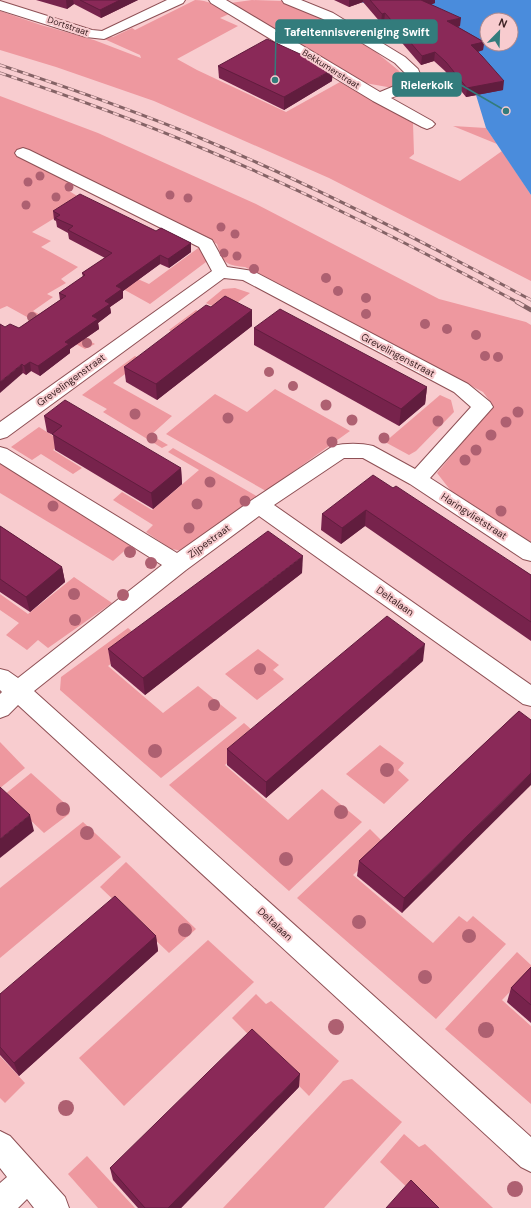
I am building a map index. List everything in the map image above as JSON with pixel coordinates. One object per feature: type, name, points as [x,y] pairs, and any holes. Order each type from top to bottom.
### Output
[{"type":"street","name":"Dortstraat","points":[[0,5],[91,34],[104,35],[178,0]]},
{"type":"street","name":"Bekkumerstraat","points":[[217,0],[266,28],[378,98],[428,124]]},
{"type":"street","points":[[289,0],[328,16],[400,60],[413,72],[415,79],[409,85],[378,98]]},
{"type":"street","points":[[23,153],[206,244],[220,272]]},
{"type":"street","name":"Grevelingenstraat","points":[[0,432],[220,272],[247,275],[461,388],[483,407],[417,479]]},
{"type":"street","name":"Zijpestraat","points":[[6,692],[259,505],[340,451],[366,451],[417,479]]},
{"type":"street","points":[[0,454],[178,564]]},
{"type":"street","name":"Haringvlietstraat","points":[[417,479],[531,553]]},
{"type":"street","name":"Deltalaan","points":[[259,505],[531,697]]},
{"type":"street","name":"Deltalaan","points":[[6,692],[531,1156]]},
{"type":"street","points":[[0,1146],[54,1208]]},
{"type":"street","points":[[0,1204],[27,1178]]},
{"type":"shaded area","points":[[195,0],[208,2],[221,8],[229,14],[220,18],[238,26],[177,59],[197,70],[286,112],[340,82],[413,123],[414,154],[409,158],[460,181],[502,151],[531,195],[531,281],[329,178],[154,101],[56,67],[0,50],[0,11],[41,25],[94,40],[141,58],[140,55],[102,38],[113,37],[132,28],[135,30]]},
{"type":"shaded area","points":[[252,0],[283,1],[321,17],[371,48],[398,70],[409,82],[393,88],[365,83],[230,3]]},
{"type":"shaded area","points":[[0,96],[98,133],[256,204],[439,299],[526,322],[531,325],[531,542],[451,491],[437,473],[486,414],[492,404],[483,392],[245,267],[229,264],[223,259],[217,244],[203,236],[79,180],[64,188],[84,200],[32,232],[51,241],[41,247],[78,267],[61,279],[66,283],[47,294],[53,297],[33,311],[95,344],[85,349],[7,306],[0,309]]},
{"type":"shaded area","points":[[453,126],[486,128],[497,144]]},
{"type":"shaded area","points":[[201,246],[210,259],[150,304],[114,284],[129,275],[149,284]]},
{"type":"shaded area","points":[[235,288],[250,293],[211,322],[176,334],[169,330],[196,310],[205,314],[214,307],[206,303],[223,289]]},
{"type":"shaded area","points":[[135,356],[144,360],[113,383],[172,416],[151,435],[168,445],[162,448],[103,412],[107,409],[82,395]]},
{"type":"shaded area","points":[[275,389],[350,431],[266,491],[166,434],[215,394],[247,412]]},
{"type":"shaded area","points":[[440,395],[451,400],[454,412],[416,451],[409,455],[385,442]]},
{"type":"shaded area","points":[[39,427],[63,442],[53,450],[82,468],[73,474],[41,454],[32,460],[11,447]]},
{"type":"shaded area","points":[[173,448],[258,497],[183,551],[171,549],[146,532],[153,525],[113,500],[122,492],[152,510],[199,470],[168,452]]},
{"type":"shaded area","points":[[0,462],[131,545],[113,561],[0,493]]},
{"type":"shaded area","points":[[74,577],[112,603],[48,648],[38,640],[27,650],[6,635],[19,623],[0,610],[0,594],[28,614]]},
{"type":"shaded area","points":[[128,628],[142,640],[108,666],[163,713],[198,686],[237,718],[161,778],[60,690],[61,677]]},
{"type":"shaded area","points":[[258,649],[279,665],[273,670],[284,679],[257,700],[225,674]]},
{"type":"shaded area","points":[[244,723],[259,736],[225,765],[288,820],[322,789],[362,822],[289,891],[169,785]]},
{"type":"shaded area","points":[[0,742],[25,768],[0,788]]},
{"type":"shaded area","points":[[380,745],[404,763],[398,770],[409,780],[384,804],[346,774]]},
{"type":"shaded area","points":[[31,773],[70,808],[69,814],[44,833],[4,795]]},
{"type":"shaded area","points":[[83,822],[121,857],[0,958],[0,888]]},
{"type":"shaded area","points":[[370,829],[385,844],[353,875],[433,943],[459,916],[467,922],[473,916],[506,944],[436,1019],[297,898]]},
{"type":"shaded area","points":[[126,862],[196,929],[169,953],[100,887]]},
{"type":"shaded area","points":[[208,940],[254,982],[124,1106],[79,1058]]},
{"type":"shaded area","points":[[517,952],[531,965],[531,970],[502,1000],[531,1026],[531,1104],[445,1029]]},
{"type":"shaded area","points":[[256,994],[266,1004],[271,1001],[339,1061],[309,1096],[232,1018]]},
{"type":"shaded area","points":[[0,1056],[25,1083],[5,1103],[0,1098]]},
{"type":"shaded area","points":[[352,1079],[402,1122],[324,1208],[223,1208],[343,1081]]},
{"type":"shaded area","points":[[404,1134],[419,1147],[425,1144],[493,1208],[429,1208],[380,1162]]},
{"type":"shaded area","points":[[87,1156],[135,1208],[98,1208],[68,1174]]},
{"type":"water","points":[[356,0],[531,0],[531,195],[486,128],[476,95],[449,61],[385,11]]},
{"type":"building","points":[[80,0],[120,0],[100,10]]},
{"type":"building","points":[[370,0],[421,0],[461,18],[447,21],[479,39],[479,43],[471,45],[504,81],[467,88],[446,62],[435,52],[422,56],[385,13],[382,14]]},
{"type":"building","points":[[267,39],[333,69],[284,97],[218,66]]},
{"type":"building","points":[[80,194],[156,231],[161,228],[191,243],[168,259],[160,255],[116,286],[122,289],[105,301],[110,304],[92,316],[98,319],[65,342],[69,344],[38,366],[30,362],[24,366],[22,364],[0,382],[0,324],[5,327],[10,324],[19,328],[66,296],[59,293],[85,275],[82,273],[112,253],[68,230],[73,226],[55,218],[60,215],[53,211]]},
{"type":"building","points":[[225,296],[252,310],[156,384],[124,367],[206,305],[211,307]]},
{"type":"building","points":[[280,309],[427,387],[401,409],[254,328]]},
{"type":"building","points":[[65,400],[181,468],[151,493],[52,434],[62,426],[44,416]]},
{"type":"building","points":[[373,475],[393,488],[396,486],[531,575],[531,622],[366,510],[342,528],[322,514]]},
{"type":"building","points":[[0,526],[62,567],[26,597],[0,579]]},
{"type":"building","points":[[268,531],[303,556],[143,678],[108,649]]},
{"type":"building","points":[[387,616],[425,644],[266,782],[227,749]]},
{"type":"building","points":[[519,711],[531,720],[531,773],[404,898],[359,861]]},
{"type":"building","points":[[0,787],[30,815],[0,839]]},
{"type":"building","points":[[115,896],[156,936],[14,1063],[0,1047],[0,994]]},
{"type":"building","points":[[531,967],[531,1005],[511,988]]},
{"type":"building","points":[[252,1029],[300,1074],[168,1208],[145,1208],[110,1168]]},
{"type":"building","points":[[411,1180],[439,1208],[386,1208]]},
{"type":"railway","points":[[0,65],[129,110],[247,158],[370,216],[531,300]]},
{"type":"railway","points":[[0,73],[128,119],[244,166],[363,222],[519,303]]},
{"type":"railway","points":[[517,302],[531,310]]},
{"type":"place","name":"Tafeltennisvereniging Swift","points":[[275,80]]},
{"type":"place","name":"Rielerkolk","points":[[506,111]]}]
